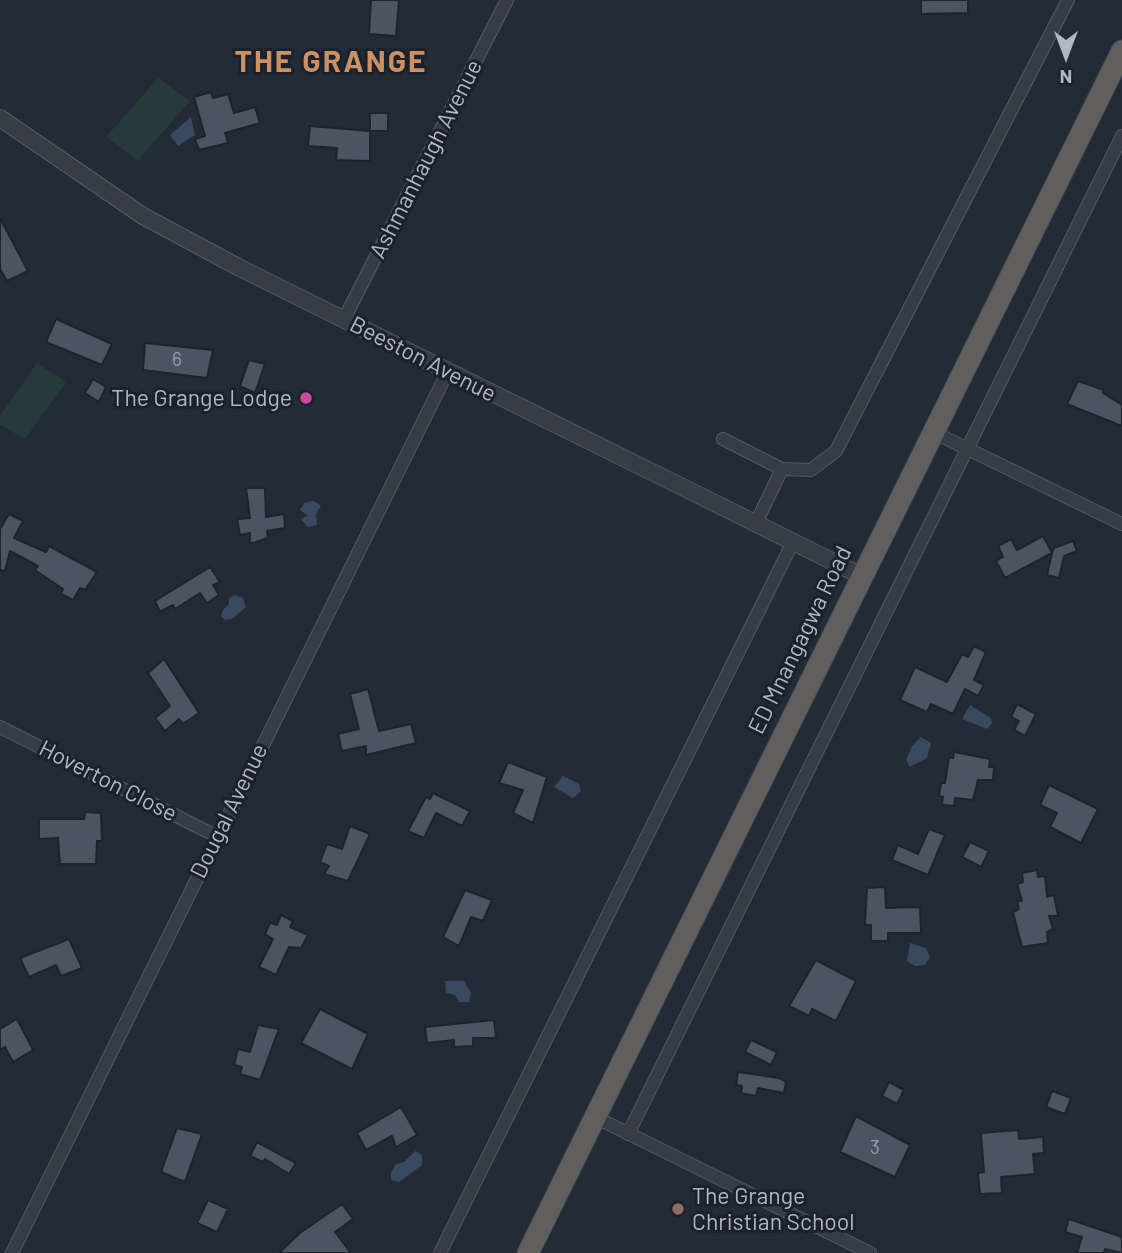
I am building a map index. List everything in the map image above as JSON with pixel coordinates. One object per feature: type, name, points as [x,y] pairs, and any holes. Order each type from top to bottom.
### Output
[{"type":"highway","name":"ED Mnangagwa Road","points":[[528,1253],[860,575],[935,433],[1122,51]]},
{"type":"street","name":"Ashmanhaugh Avenue","points":[[344,319],[507,0]]},
{"type":"street","points":[[723,439],[782,470],[811,470],[836,451],[1068,0]]},
{"type":"street","name":"Beeston Avenue","points":[[0,118],[143,216],[240,268],[860,575]]},
{"type":"street","points":[[628,1134],[965,448],[1122,136]]},
{"type":"street","name":"Dougal Avenue","points":[[12,1253],[448,371]]},
{"type":"street","points":[[935,433],[1122,524]]},
{"type":"street","points":[[755,525],[782,470]]},
{"type":"street","points":[[440,1253],[793,542]]},
{"type":"street","name":"Hoverton Close","points":[[0,727],[216,836]]},
{"type":"street","points":[[595,1117],[870,1253]]},
{"type":"shaded area","points":[[158,78],[190,101],[138,160],[106,137]]},
{"type":"shaded area","points":[[37,363],[66,382],[25,439],[0,425],[0,416]]},
{"type":"water","points":[[191,117],[195,135],[178,146],[170,135]]},
{"type":"water","points":[[314,501],[321,506],[316,514],[317,525],[308,527],[301,519],[308,516],[300,510],[304,503]]},
{"type":"water","points":[[235,595],[243,598],[246,607],[232,619],[225,620],[221,616],[223,610],[229,604],[229,598]]},
{"type":"water","points":[[970,705],[991,718],[992,723],[987,729],[962,719]]},
{"type":"water","points":[[921,737],[931,743],[927,758],[910,767],[906,760],[912,746]]},
{"type":"water","points":[[563,776],[579,784],[581,791],[573,798],[554,787]]},
{"type":"water","points":[[910,943],[926,948],[930,957],[925,965],[915,966],[907,961]]},
{"type":"water","points":[[445,981],[464,981],[471,993],[469,1002],[459,1002],[455,995],[446,993]]},
{"type":"water","points":[[415,1151],[422,1155],[422,1165],[399,1182],[391,1180],[391,1172],[396,1164],[404,1162]]},
{"type":"building","points":[[371,0],[399,0],[396,36],[369,34]]},
{"type":"building","points":[[921,0],[968,0],[968,13],[921,14]]},
{"type":"building","points":[[211,92],[213,98],[228,94],[234,113],[255,107],[260,123],[225,133],[228,143],[199,150],[195,139],[205,136],[194,97]]},
{"type":"building","points":[[370,113],[388,113],[388,131],[370,131]]},
{"type":"building","points":[[310,126],[370,131],[370,161],[336,160],[337,148],[308,146]]},
{"type":"building","points":[[0,218],[28,271],[7,281],[0,269]]},
{"type":"building","points":[[56,319],[112,344],[102,365],[46,342]]},
{"type":"building","points":[[145,343],[213,350],[207,378],[143,370]]},
{"type":"building","points":[[249,360],[265,364],[255,393],[240,386]]},
{"type":"building","points":[[93,379],[106,387],[99,402],[85,393]]},
{"type":"building","points":[[1078,381],[1104,390],[1103,393],[1122,405],[1122,426],[1067,404]]},
{"type":"building","points":[[246,488],[265,488],[266,517],[284,514],[285,528],[267,531],[268,538],[250,544],[250,533],[240,535],[237,519],[250,518]]},
{"type":"building","points":[[9,514],[23,521],[14,538],[46,552],[49,546],[97,572],[85,590],[80,588],[73,600],[61,594],[63,589],[35,570],[38,566],[10,551],[5,571],[0,570],[0,529]]},
{"type":"building","points":[[1043,536],[1052,553],[1005,578],[996,561],[1003,557],[998,546],[1011,539],[1017,550]]},
{"type":"building","points":[[1073,541],[1077,551],[1064,556],[1059,578],[1047,575],[1054,548]]},
{"type":"building","points":[[210,567],[220,582],[213,585],[219,595],[207,603],[200,593],[175,609],[173,605],[160,612],[155,601]]},
{"type":"building","points":[[974,646],[986,652],[974,680],[984,685],[978,696],[965,689],[953,714],[931,704],[927,712],[900,700],[915,667],[947,682],[962,654],[968,657]]},
{"type":"building","points":[[164,659],[199,713],[183,724],[179,719],[165,731],[155,718],[170,706],[148,673]]},
{"type":"building","points":[[368,689],[379,731],[411,724],[416,743],[366,755],[366,746],[342,751],[338,734],[359,729],[350,694]]},
{"type":"building","points":[[1017,704],[1036,714],[1025,736],[1014,730],[1019,721],[1011,717]]},
{"type":"building","points":[[954,752],[990,759],[989,767],[994,767],[993,780],[978,780],[973,800],[955,798],[954,806],[942,805],[943,797],[939,796],[941,783],[945,783],[949,757],[953,758]]},
{"type":"building","points":[[508,762],[547,777],[533,823],[513,813],[523,790],[499,783]]},
{"type":"building","points":[[1049,785],[1098,809],[1081,843],[1050,827],[1057,813],[1040,805]]},
{"type":"building","points":[[433,793],[470,811],[462,826],[436,813],[424,838],[408,831],[426,797],[430,799]]},
{"type":"building","points":[[85,812],[101,813],[102,841],[97,841],[96,864],[60,864],[58,838],[39,839],[39,819],[84,819]]},
{"type":"building","points":[[350,826],[370,834],[348,881],[324,874],[329,866],[320,862],[327,844],[342,849]]},
{"type":"building","points":[[929,829],[945,835],[928,875],[892,860],[898,845],[918,854]]},
{"type":"building","points":[[970,842],[989,851],[981,867],[962,857]]},
{"type":"building","points":[[1037,870],[1038,877],[1045,876],[1047,897],[1054,895],[1058,916],[1049,916],[1053,929],[1047,932],[1048,943],[1022,947],[1013,912],[1019,909],[1017,901],[1022,901],[1017,884],[1023,882],[1022,873]]},
{"type":"building","points":[[885,887],[886,908],[920,907],[921,933],[888,933],[888,941],[871,941],[871,925],[865,925],[867,888]]},
{"type":"building","points":[[465,890],[492,900],[483,921],[471,917],[459,946],[443,937]]},
{"type":"building","points":[[281,915],[293,921],[290,927],[308,935],[301,948],[289,947],[276,975],[259,967],[273,939],[265,934],[270,923],[277,925]]},
{"type":"building","points":[[69,939],[82,968],[61,976],[56,965],[29,977],[20,958]]},
{"type":"building","points":[[816,960],[856,981],[836,1021],[812,1009],[809,1016],[789,1006]]},
{"type":"building","points":[[320,1009],[368,1034],[352,1069],[301,1043]]},
{"type":"building","points":[[17,1019],[33,1050],[13,1062],[5,1047],[0,1050],[0,1029]]},
{"type":"building","points":[[494,1020],[496,1038],[473,1038],[473,1046],[454,1047],[454,1040],[427,1043],[425,1027]]},
{"type":"building","points":[[258,1025],[279,1029],[260,1080],[240,1074],[242,1067],[234,1065],[238,1049],[250,1052]]},
{"type":"building","points":[[751,1040],[777,1052],[771,1065],[745,1052]]},
{"type":"building","points":[[738,1072],[779,1078],[786,1082],[784,1093],[758,1088],[756,1096],[741,1093],[742,1086],[736,1085]]},
{"type":"building","points":[[889,1082],[904,1090],[897,1104],[882,1096]]},
{"type":"building","points":[[1052,1091],[1071,1098],[1065,1114],[1046,1107]]},
{"type":"building","points":[[401,1107],[417,1135],[396,1147],[392,1136],[366,1150],[357,1133]]},
{"type":"building","points":[[856,1116],[910,1145],[895,1177],[840,1152]]},
{"type":"building","points":[[177,1128],[202,1134],[185,1182],[161,1172]]},
{"type":"building","points":[[1018,1130],[1019,1139],[1043,1137],[1044,1153],[1033,1154],[1035,1174],[1001,1177],[1002,1193],[980,1194],[978,1173],[984,1172],[981,1133]]},
{"type":"building","points":[[257,1142],[296,1163],[289,1174],[265,1159],[263,1162],[250,1156]]},
{"type":"building","points":[[208,1200],[228,1209],[217,1232],[197,1223]]},
{"type":"building","points":[[342,1204],[353,1219],[335,1232],[351,1253],[279,1253],[300,1233]]},
{"type":"building","points":[[1069,1219],[1122,1237],[1122,1253],[1105,1249],[1104,1253],[1077,1253],[1082,1237],[1065,1232]]},
{"type":"place","name":"The Grange Lodge","points":[[306,398]]},
{"type":"place","name":"The Grange Christian School","points":[[678,1209]]},
{"type":"district","name":"THE GRANGE","points":[[331,62]]}]
